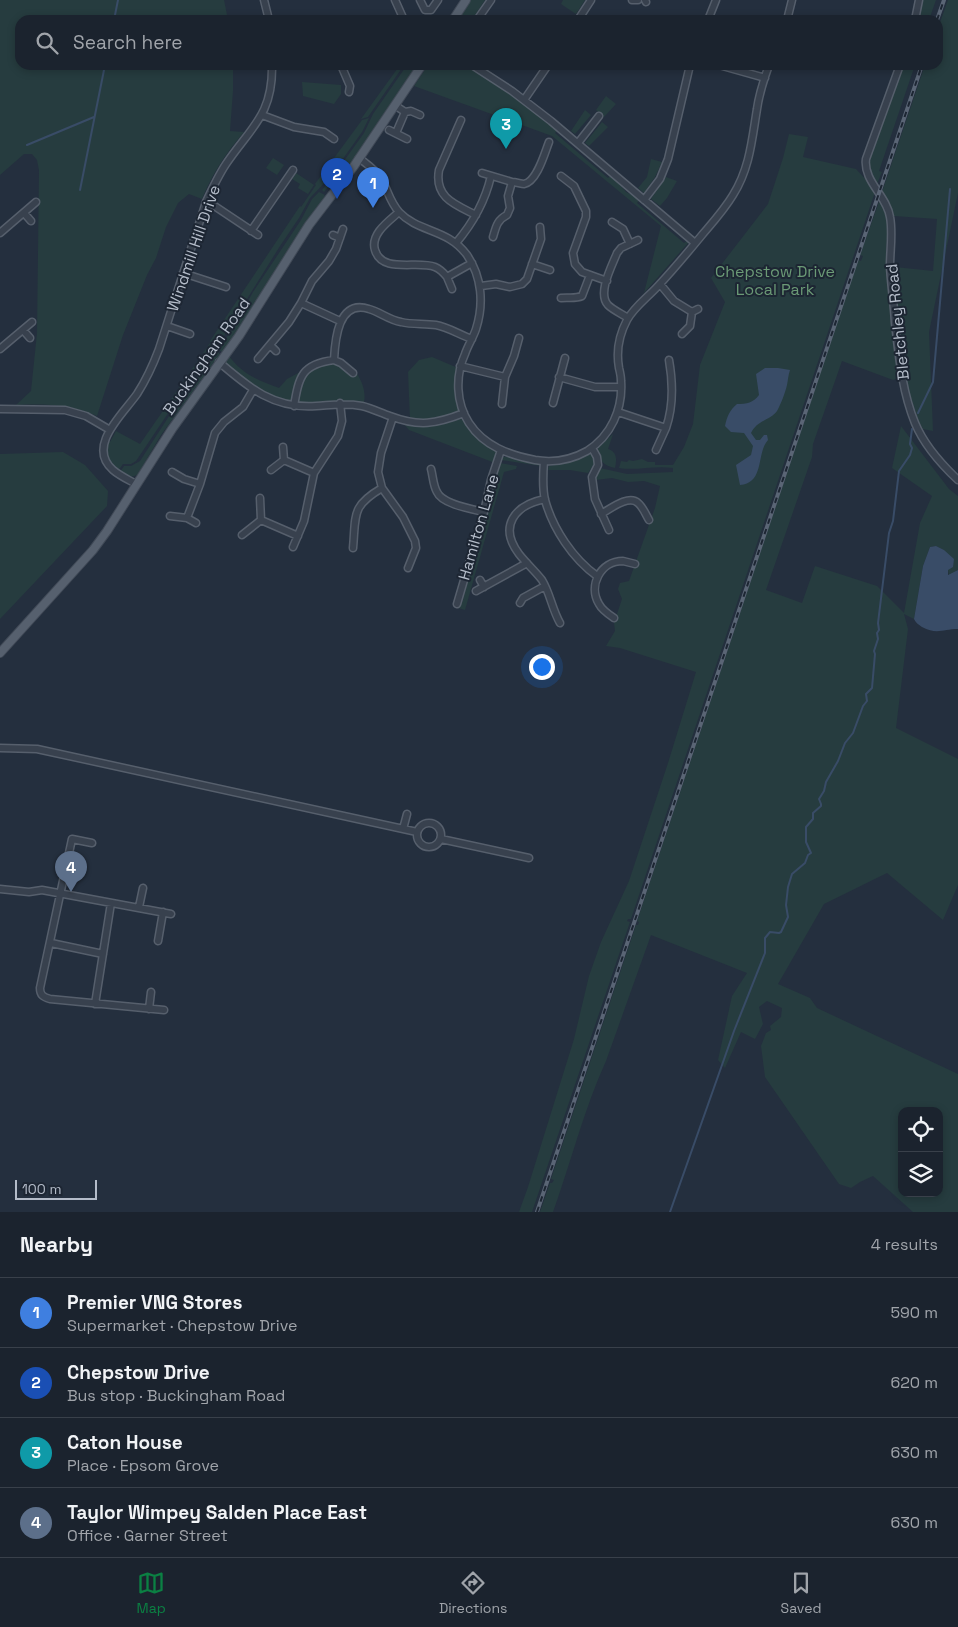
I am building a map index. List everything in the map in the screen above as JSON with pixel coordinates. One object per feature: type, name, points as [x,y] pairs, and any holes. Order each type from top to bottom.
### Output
[{"type":"main road","points":[[456,15],[466,0]]},
{"type":"main road","name":"Buckingham Road","points":[[0,653],[93,550],[107,531],[172,429],[250,319],[309,225],[354,166],[419,70]]},
{"type":"street","points":[[264,0],[268,15]]},
{"type":"street","points":[[395,0],[402,15]]},
{"type":"street","points":[[420,0],[425,10],[431,10],[438,0]]},
{"type":"street","points":[[480,15],[491,0]]},
{"type":"street","points":[[581,15],[591,0]]},
{"type":"street","points":[[632,0],[638,0]]},
{"type":"street","points":[[710,15],[716,0]]},
{"type":"street","points":[[789,15],[792,0]]},
{"type":"street","points":[[916,15],[919,0]]},
{"type":"street","name":"Windmill Hill Drive","points":[[136,484],[118,473],[107,462],[103,447],[105,439],[150,372],[160,349],[206,202],[226,164],[257,125],[270,94],[272,70]]},
{"type":"street","points":[[343,70],[350,86],[350,92]]},
{"type":"street","points":[[479,70],[524,100],[578,143],[695,243]]},
{"type":"street","points":[[524,100],[545,70]]},
{"type":"street","points":[[644,200],[660,178],[668,159],[689,70]]},
{"type":"street","points":[[737,70],[765,78]]},
{"type":"street","points":[[359,158],[378,174],[387,194],[400,212],[417,224],[456,243],[472,263],[481,286],[480,309],[477,327],[460,366],[458,389],[464,413],[470,424],[490,445],[501,450],[544,461],[569,459],[592,448],[608,432],[618,412],[621,386],[618,345],[628,318],[635,308],[660,284],[725,208],[741,181],[751,151],[757,107],[767,70]]},
{"type":"street","name":"Bletchley Road","points":[[898,70],[866,159],[867,172],[886,204],[890,217],[892,283],[900,369],[915,424],[937,460],[958,480]]},
{"type":"street","points":[[396,106],[405,112],[411,111],[420,115]]},
{"type":"street","points":[[405,112],[392,132],[407,138]]},
{"type":"street","points":[[262,114],[283,124],[332,135]]},
{"type":"street","points":[[578,143],[599,116]]},
{"type":"street","points":[[461,120],[440,170],[439,186],[448,199],[476,215]]},
{"type":"street","points":[[482,173],[512,182],[524,184],[529,182],[534,176],[548,142]]},
{"type":"street","points":[[251,231],[288,172]]},
{"type":"street","points":[[456,243],[471,226],[487,192],[491,176]]},
{"type":"street","points":[[561,176],[574,186],[586,210],[586,217],[573,259],[578,269],[607,281]]},
{"type":"street","points":[[492,237],[501,218],[507,215],[510,208],[508,196],[512,182]]},
{"type":"street","points":[[0,233],[36,202]]},
{"type":"street","points":[[206,202],[258,235]]},
{"type":"street","points":[[400,212],[376,235],[374,247],[378,257],[393,264],[429,265],[436,267],[447,276],[452,289]]},
{"type":"street","points":[[24,213],[31,221]]},
{"type":"street","points":[[612,222],[622,229],[630,244]]},
{"type":"street","points":[[481,286],[496,284],[510,287],[522,284],[527,279],[541,239],[540,227]]},
{"type":"street","points":[[258,359],[288,322],[301,303],[312,281],[329,261],[343,229]]},
{"type":"street","points":[[333,235],[340,238]]},
{"type":"street","points":[[628,318],[610,307],[603,296],[617,253],[622,248],[638,240]]},
{"type":"street","points":[[447,276],[472,263]]},
{"type":"street","points":[[532,264],[550,270]]},
{"type":"street","points":[[183,273],[226,287]]},
{"type":"street","points":[[561,298],[577,298],[582,296],[590,275]]},
{"type":"street","points":[[660,284],[674,301],[692,312]]},
{"type":"street","points":[[301,303],[340,321]]},
{"type":"street","points":[[334,360],[340,321],[354,309],[363,307],[372,309],[399,322],[442,327],[472,340]]},
{"type":"street","points":[[692,312],[698,309]]},
{"type":"street","points":[[682,334],[690,326],[692,312]]},
{"type":"street","points":[[0,349],[32,322]]},
{"type":"street","name":"Windmill Hill Drive","points":[[166,326],[190,334]]},
{"type":"street","points":[[23,330],[30,338]]},
{"type":"street","points":[[502,404],[504,377],[514,356],[519,338]]},
{"type":"street","points":[[270,345],[276,351]]},
{"type":"street","points":[[552,403],[565,358]]},
{"type":"street","points":[[294,406],[301,378],[307,368],[319,362],[334,360],[342,363],[353,373]]},
{"type":"street","points":[[656,450],[666,428],[671,410],[673,386],[669,360]]},
{"type":"street","points":[[219,362],[253,390],[274,400],[294,406],[340,403],[363,406],[393,417],[414,423],[426,424],[464,413]]},
{"type":"street","points":[[460,366],[504,377]]},
{"type":"street","points":[[560,377],[596,386],[621,386]]},
{"type":"street","points":[[187,518],[200,484],[215,433],[224,422],[243,407],[253,390]]},
{"type":"street","points":[[293,547],[304,521],[314,473],[338,436],[342,422],[340,403]]},
{"type":"street","points":[[0,409],[65,410],[86,416],[110,430]]},
{"type":"street","points":[[618,412],[666,428]]},
{"type":"street","points":[[393,417],[381,453],[378,472],[382,488],[404,517],[415,541],[416,548],[408,568]]},
{"type":"street","points":[[283,447],[284,460]]},
{"type":"street","points":[[592,448],[597,457],[598,465],[592,477],[595,499],[609,530]]},
{"type":"street","name":"Hamilton Lane","points":[[457,604],[501,450]]},
{"type":"street","points":[[284,460],[314,473]]},
{"type":"street","points":[[271,470],[284,460]]},
{"type":"street","points":[[544,461],[543,481],[545,499],[551,517],[561,536],[583,564],[597,576]]},
{"type":"street","points":[[431,469],[436,492],[440,498],[484,512]]},
{"type":"street","points":[[172,472],[184,479],[200,484]]},
{"type":"street","points":[[353,548],[355,518],[359,506],[367,497],[382,488]]},
{"type":"street","points":[[260,498],[261,520]]},
{"type":"street","points":[[545,499],[534,501],[519,509],[510,524],[510,534],[518,553],[545,586],[552,609],[560,623]]},
{"type":"street","points":[[602,514],[628,500],[634,500],[640,503],[649,520]]},
{"type":"street","points":[[170,516],[187,518],[196,523]]},
{"type":"street","points":[[261,520],[298,536]]},
{"type":"street","points":[[242,535],[261,520]]},
{"type":"street","points":[[614,618],[595,605],[597,576],[604,568],[623,558],[635,564]]},
{"type":"street","points":[[476,591],[527,563]]},
{"type":"street","points":[[480,580],[484,587]]},
{"type":"street","points":[[520,603],[523,598],[545,586]]},
{"type":"street","points":[[552,609],[560,605]]},
{"type":"street","points":[[0,748],[37,749],[417,832]]},
{"type":"street","points":[[403,830],[407,814]]},
{"type":"street","points":[[432,823],[440,831],[441,839],[436,846],[428,848],[420,844],[417,832],[421,826],[432,823]]},
{"type":"street","points":[[92,843],[72,839],[40,993],[50,999],[164,1010]]},
{"type":"street","points":[[441,839],[530,858]]},
{"type":"street","points":[[140,907],[143,888]]},
{"type":"street","points":[[0,890],[29,892],[42,890],[171,914]]},
{"type":"street","points":[[94,1004],[111,903]]},
{"type":"street","points":[[158,941],[163,912]]},
{"type":"street","points":[[50,943],[103,954]]},
{"type":"street","points":[[149,1009],[151,992]]},
{"type":"green space","points":[[0,0],[224,0],[227,15],[15,15],[15,70],[233,70],[230,131],[244,132],[220,164],[202,199],[189,194],[178,203],[166,227],[156,258],[147,275],[123,335],[97,416],[76,409],[57,406],[16,405],[31,391],[37,333],[39,170],[37,160],[32,154],[24,154],[0,175]]},
{"type":"green space","points":[[470,0],[485,0],[475,15],[460,15]]},
{"type":"green space","points":[[563,0],[585,0],[576,14],[561,4]]},
{"type":"green space","points":[[922,0],[936,0],[931,15],[920,15]]},
{"type":"green space","points":[[948,0],[958,0],[958,193],[929,332],[933,431],[923,429],[919,422],[906,383],[901,352],[895,267],[933,271],[937,219],[894,216],[882,192],[923,70],[943,70],[943,15]]},
{"type":"green space","points":[[396,70],[401,70],[368,117],[361,119]]},
{"type":"green space","points":[[404,70],[416,70],[351,164],[349,163],[344,169],[341,165],[364,133],[373,114]]},
{"type":"green space","points":[[425,70],[475,70],[515,96],[558,130],[555,133],[608,178],[611,175],[626,192],[640,199],[637,203],[684,243],[688,240],[689,242],[644,293],[661,226],[552,136],[414,86]]},
{"type":"green space","points":[[901,70],[913,70],[879,171],[882,172],[877,184],[869,168],[870,156]]},
{"type":"green space","points":[[302,82],[341,85],[341,94],[334,104],[303,96]]},
{"type":"green space","points":[[606,96],[616,104],[604,117],[596,110]]},
{"type":"green space","points":[[585,110],[591,115],[575,134],[571,131]]},
{"type":"green space","points":[[369,118],[362,132],[330,177],[310,198],[216,349],[210,341],[315,184],[362,120]]},
{"type":"green space","points":[[602,122],[608,127],[589,146],[585,143]]},
{"type":"green space","name":"Chepstow Drive Local Park","points":[[789,134],[808,137],[803,157],[856,169],[875,192],[631,919],[627,921],[630,922],[532,1212],[519,1212],[574,1039],[589,976],[601,942],[629,881],[696,672],[620,648],[606,646],[615,631],[614,623],[622,599],[618,589],[620,583],[629,581],[655,508],[660,486],[644,481],[628,482],[612,478],[596,480],[595,475],[600,468],[627,474],[673,472],[673,468],[666,467],[619,468],[621,461],[627,462],[629,460],[642,459],[648,462],[655,462],[655,465],[673,465],[684,447],[693,424],[700,365],[725,302],[711,278],[768,204]]},
{"type":"green space","points":[[273,158],[284,165],[277,175],[266,168]]},
{"type":"green space","points":[[651,159],[662,162],[644,193],[638,188],[647,177]]},
{"type":"green space","points":[[338,170],[343,172],[339,179],[324,192],[322,190]]},
{"type":"green space","points":[[296,173],[314,185],[308,194],[298,188],[300,184],[292,179]]},
{"type":"green space","points":[[666,177],[677,181],[660,206],[651,199]]},
{"type":"green space","points":[[319,192],[325,195],[320,205],[237,334],[222,352],[218,349],[301,220],[312,199]]},
{"type":"green space","points":[[880,199],[888,222],[886,255],[888,288],[898,378],[893,380],[842,361],[813,444],[812,457],[766,590],[802,603],[815,566],[877,586],[904,613],[920,523],[932,496],[892,468],[901,426],[949,489],[958,496],[958,570],[949,575],[944,550],[936,546],[930,547],[923,566],[914,619],[904,614],[908,629],[896,728],[958,759],[958,885],[943,920],[887,873],[824,904],[778,984],[810,998],[817,1008],[958,1074],[958,1212],[913,1212],[873,1176],[851,1188],[839,1184],[765,1077],[761,1046],[766,1033],[771,1030],[770,1026],[781,1017],[782,1008],[767,1001],[759,1007],[763,1024],[755,1039],[741,1032],[725,1068],[718,1060],[732,996],[747,973],[651,935],[591,1098],[553,1212],[540,1212],[550,1183],[554,1180],[551,1179],[636,925],[638,925],[639,922],[637,921],[858,260],[861,261],[863,256],[860,255]]},
{"type":"green space","points":[[210,343],[215,350],[183,391],[136,461],[131,464],[123,464],[118,471],[108,458],[108,441],[110,442],[116,431],[140,444]]},
{"type":"green space","points":[[217,351],[220,354],[161,435],[138,474],[131,477],[120,472],[124,466],[131,466],[140,461],[184,393]]},
{"type":"green space","points":[[229,356],[239,368],[251,376],[279,388],[287,379],[302,371],[292,402],[275,399],[257,389],[227,365],[226,362]]},
{"type":"green space","points":[[432,357],[458,368],[459,411],[456,414],[433,421],[410,420],[408,372],[419,360]]},
{"type":"green space","points":[[334,360],[353,373],[356,372],[364,389],[363,406],[294,406],[307,368]]},
{"type":"green space","points":[[461,419],[464,420],[476,437],[497,452],[495,463],[409,430],[404,424],[427,427]]},
{"type":"green space","points":[[613,434],[608,449],[616,456],[615,468],[602,462],[598,448]]},
{"type":"green space","points":[[63,452],[85,465],[108,491],[107,506],[0,619],[0,454]]},
{"type":"green space","points":[[590,454],[594,457],[595,462],[588,473],[570,470],[548,470],[549,466],[574,461]]},
{"type":"green space","points":[[502,457],[541,464],[541,466],[501,460]]},
{"type":"green space","points":[[500,463],[517,466],[516,469],[504,472],[465,610],[458,608],[462,603]]},
{"type":"water","points":[[765,368],[790,370],[787,385],[777,411],[757,425],[751,433],[756,440],[760,440],[764,435],[767,435],[768,440],[762,452],[757,473],[748,483],[740,485],[736,465],[751,455],[753,446],[744,433],[731,432],[725,426],[729,413],[737,404],[750,402],[759,395],[756,374]]},
{"type":"water","points":[[936,546],[954,559],[953,567],[948,570],[948,575],[958,570],[958,629],[932,631],[922,627],[914,619],[923,566],[930,547]]},
{"type":"waterway","points":[[115,15],[118,0]]},
{"type":"waterway","points":[[80,190],[104,70]]},
{"type":"waterway","points":[[27,145],[94,117]]},
{"type":"waterway","points":[[918,413],[933,382],[950,189]]},
{"type":"waterway","points":[[670,1212],[734,1031],[765,953],[765,938],[770,932],[781,932],[788,917],[786,905],[792,874],[805,863],[808,855],[811,853],[806,842],[806,827],[813,819],[813,813],[821,806],[819,799],[824,791],[826,782],[838,761],[845,743],[853,733],[863,706],[867,701],[866,694],[872,688],[874,651],[878,639],[878,623],[889,533],[893,521],[899,471],[910,455],[912,448],[910,444],[912,429]]},
{"type":"railway","points":[[939,15],[944,0]]},
{"type":"railway","points":[[537,1212],[920,70]]},
{"type":"place","name":"Caton House","points":[[506,149]]},
{"type":"place","name":"Chepstow Drive","points":[[337,199]]},
{"type":"place","name":"Premier VNG Stores","points":[[373,208]]},
{"type":"place","name":"Taylor Wimpey Salden Place East","points":[[71,892]]}]
